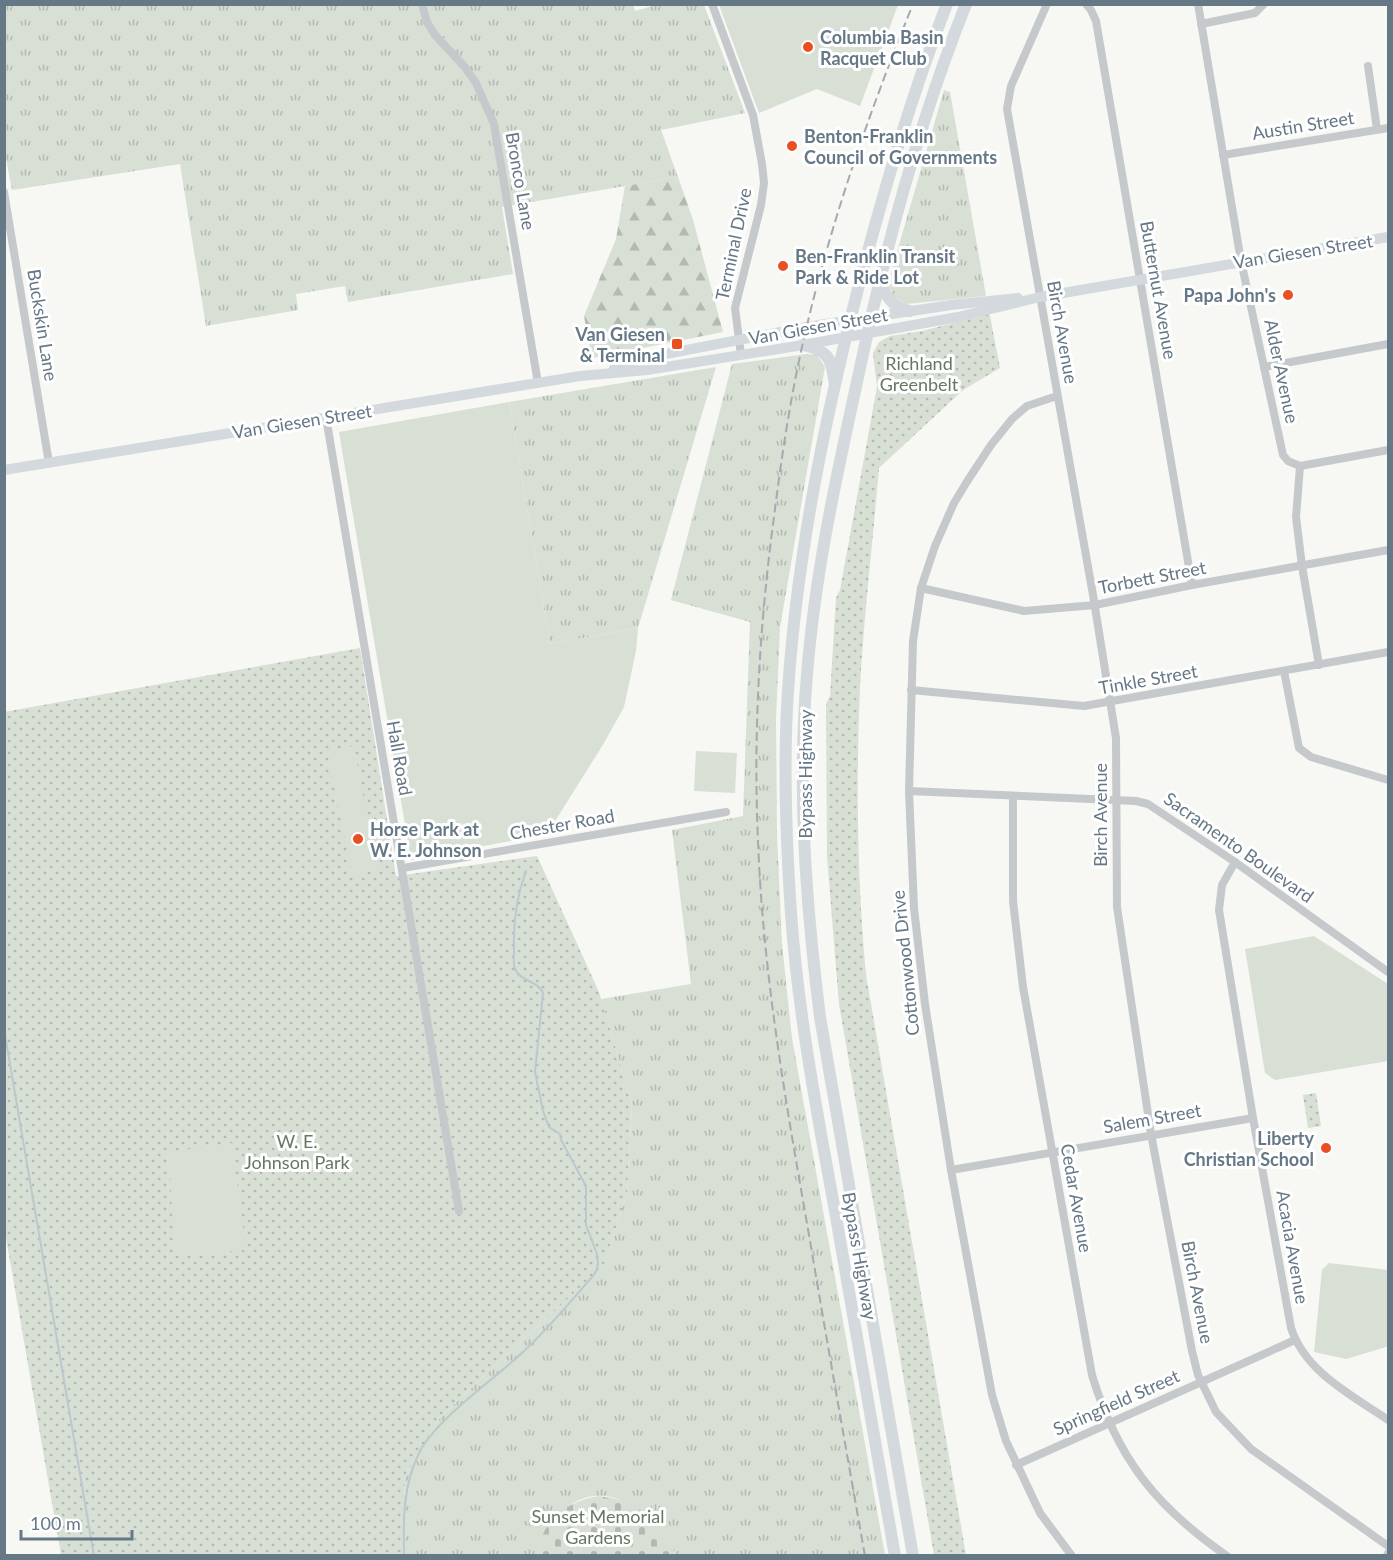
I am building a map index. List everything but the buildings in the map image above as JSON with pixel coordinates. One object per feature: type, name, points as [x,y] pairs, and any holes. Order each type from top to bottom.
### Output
[{"type":"highway","name":"Bypass Highway","points":[[895,1556],[803,1025],[791,913],[786,747],[789,671],[796,600],[810,509],[835,387],[850,320],[897,147],[918,79],[946,4]]},
{"type":"highway","name":"Bypass Highway","points":[[913,1556],[824,1045],[811,936],[805,834],[805,708],[815,602],[835,486],[880,276],[928,110],[966,4]]},
{"type":"highway","points":[[880,276],[887,298],[896,306],[910,311]]},
{"type":"highway","points":[[803,345],[827,356],[832,364],[835,387]]},
{"type":"main road","name":"Van Giesen Street","points":[[10,469],[600,373],[647,370],[803,345],[984,312],[1040,297],[1389,237]]},
{"type":"main road","name":"Van Giesen Street","points":[[600,373],[645,358],[850,320],[988,300],[1040,297]]},
{"type":"street","name":"Bronco Lane","points":[[422,4],[427,22],[435,35],[464,66],[476,83],[494,124],[538,383]]},
{"type":"street","name":"Terminal Drive","points":[[712,4],[753,115],[764,183],[761,205],[735,308],[741,355]]},
{"type":"street","name":"Birch Avenue","points":[[1047,4],[1011,86],[1007,109],[1111,703],[1117,744],[1117,907],[1151,1134],[1192,1351],[1215,1412],[1251,1449],[1389,1546]]},
{"type":"street","name":"Butternut Avenue","points":[[1086,4],[1095,21],[1192,585]]},
{"type":"street","name":"Alder Avenue","points":[[1198,4],[1241,261],[1283,455],[1288,461],[1300,466]]},
{"type":"street","points":[[1201,24],[1255,13],[1264,4]]},
{"type":"street","points":[[1368,66],[1377,129]]},
{"type":"street","name":"Austin Street","points":[[1222,155],[1389,128]]},
{"type":"street","name":"Buckskin Lane","points":[[4,192],[49,463]]},
{"type":"street","points":[[1264,367],[1389,344]]},
{"type":"street","name":"Cottonwood Drive","points":[[1057,396],[1027,406],[1012,419],[991,445],[954,503],[935,546],[921,588],[913,641],[909,791],[914,908],[927,1022],[992,1395],[1006,1441],[1040,1514],[1072,1556]]},
{"type":"street","name":"Hall Road","points":[[326,417],[459,1211]]},
{"type":"street","points":[[1319,665],[1296,517],[1300,466],[1389,450]]},
{"type":"street","name":"Torbett Street","points":[[921,588],[1024,612],[1095,604],[1389,550]]},
{"type":"street","name":"Tinkle Street","points":[[911,690],[1084,706],[1389,652]]},
{"type":"street","points":[[1284,671],[1299,748],[1311,757],[1389,780]]},
{"type":"street","name":"Sacramento Boulevard","points":[[909,791],[1148,804],[1235,862],[1389,972]]},
{"type":"street","name":"Cedar Avenue","points":[[1013,797],[1013,901],[1023,987],[1092,1375],[1109,1423],[1125,1455],[1149,1488],[1190,1529],[1227,1556]]},
{"type":"street","name":"Chester Road","points":[[403,868],[726,812]]},
{"type":"street","name":"Acacia Avenue","points":[[1235,862],[1222,885],[1219,910],[1289,1323],[1295,1340],[1308,1361],[1389,1420]]},
{"type":"street","name":"Salem Street","points":[[951,1170],[1253,1118]]},
{"type":"street","name":"Springfield Street","points":[[1016,1465],[1295,1340]]},
{"type":"green space","points":[[633,4],[635,11],[656,5],[704,5],[745,113],[661,130],[678,177],[502,207],[513,274],[348,302],[345,286],[296,294],[298,310],[206,326],[180,164],[12,190],[4,148],[4,5]]},
{"type":"green space","name":"Columbia Basin Racquet Club","points":[[719,4],[898,5],[860,106],[817,89],[759,113]]},
{"type":"green space","points":[[944,90],[950,92],[986,296],[906,304],[894,297],[888,283]]},
{"type":"green space","points":[[678,177],[693,220],[723,332],[592,358],[584,316],[616,239],[625,186]]},
{"type":"green space","name":"Richland Greenbelt","points":[[988,314],[1000,368],[963,390],[879,468],[860,687],[858,831],[866,975],[966,1555],[934,1555],[839,1004],[827,857],[826,704],[830,696],[836,598],[840,590],[877,387],[873,353],[879,342],[890,336],[922,331]]},
{"type":"green space","points":[[807,354],[817,355],[825,367],[780,627],[776,718],[777,834],[782,944],[792,1038],[885,1555],[676,1555],[666,1539],[640,1512],[625,1502],[609,1497],[592,1496],[575,1502],[547,1528],[542,1538],[540,1555],[402,1556],[405,1476],[441,1416],[604,1265],[627,1193],[632,1104],[601,999],[691,984],[672,830],[743,816],[750,622],[671,600],[732,364]]},
{"type":"green space","points":[[716,367],[638,628],[550,644],[509,402]]},
{"type":"green space","points":[[509,402],[550,644],[638,628],[636,651],[624,707],[547,834],[411,860],[339,432]]},
{"type":"green space","name":"W. E. Johnson Park","points":[[360,648],[396,876],[537,856],[599,992],[632,1104],[627,1193],[604,1265],[441,1416],[405,1476],[402,1555],[61,1555],[5,1232],[4,712]]},
{"type":"green space","name":"Horse Park at W. E. Johnson","points":[[354,746],[377,870],[352,876],[327,751]]},
{"type":"green space","points":[[696,751],[737,753],[735,793],[694,791]]},
{"type":"green space","points":[[1314,936],[1388,984],[1388,1061],[1275,1080],[1265,1073],[1245,949]]},
{"type":"green space","points":[[1316,1093],[1321,1126],[1308,1128],[1303,1095]]},
{"type":"green space","points":[[232,1143],[246,1250],[174,1256],[169,1152]]},
{"type":"green space","points":[[1329,1263],[1388,1270],[1388,1344],[1386,1347],[1346,1359],[1314,1352],[1322,1270]]},
{"type":"green space","name":"Sunset Memorial Gardens","points":[[599,1496],[624,1501],[639,1509],[657,1527],[676,1555],[540,1555],[544,1532],[557,1515],[576,1503]]},
{"type":"waterway","points":[[404,1556],[404,1516],[407,1490],[414,1465],[427,1440],[452,1413],[533,1343],[597,1270],[597,1254],[586,1225],[586,1186],[560,1134],[549,1127],[543,1111],[535,1072],[543,993],[541,989],[517,973],[514,967],[516,910],[526,871]]},
{"type":"waterway","points":[[4,1029],[94,1556]]},
{"type":"railway","points":[[865,1556],[792,1137],[770,990],[758,841],[757,716],[762,633],[778,485],[803,344],[829,241],[868,122],[913,4]]},
{"type":"place","name":"Columbia Basin Racquet Club","points":[[808,47]]},
{"type":"place","name":"Benton-Franklin Council of Governments","points":[[792,146]]},
{"type":"place","name":"Ben-Franklin Transit Park & Ride Lot","points":[[783,266]]},
{"type":"place","name":"Papa John's","points":[[1288,295]]},
{"type":"place","name":"Van Giesen & Terminal","points":[[677,344]]},
{"type":"place","name":"Horse Park at W. E. Johnson","points":[[358,839]]},
{"type":"place","name":"Liberty Christian School","points":[[1326,1148]]}]
